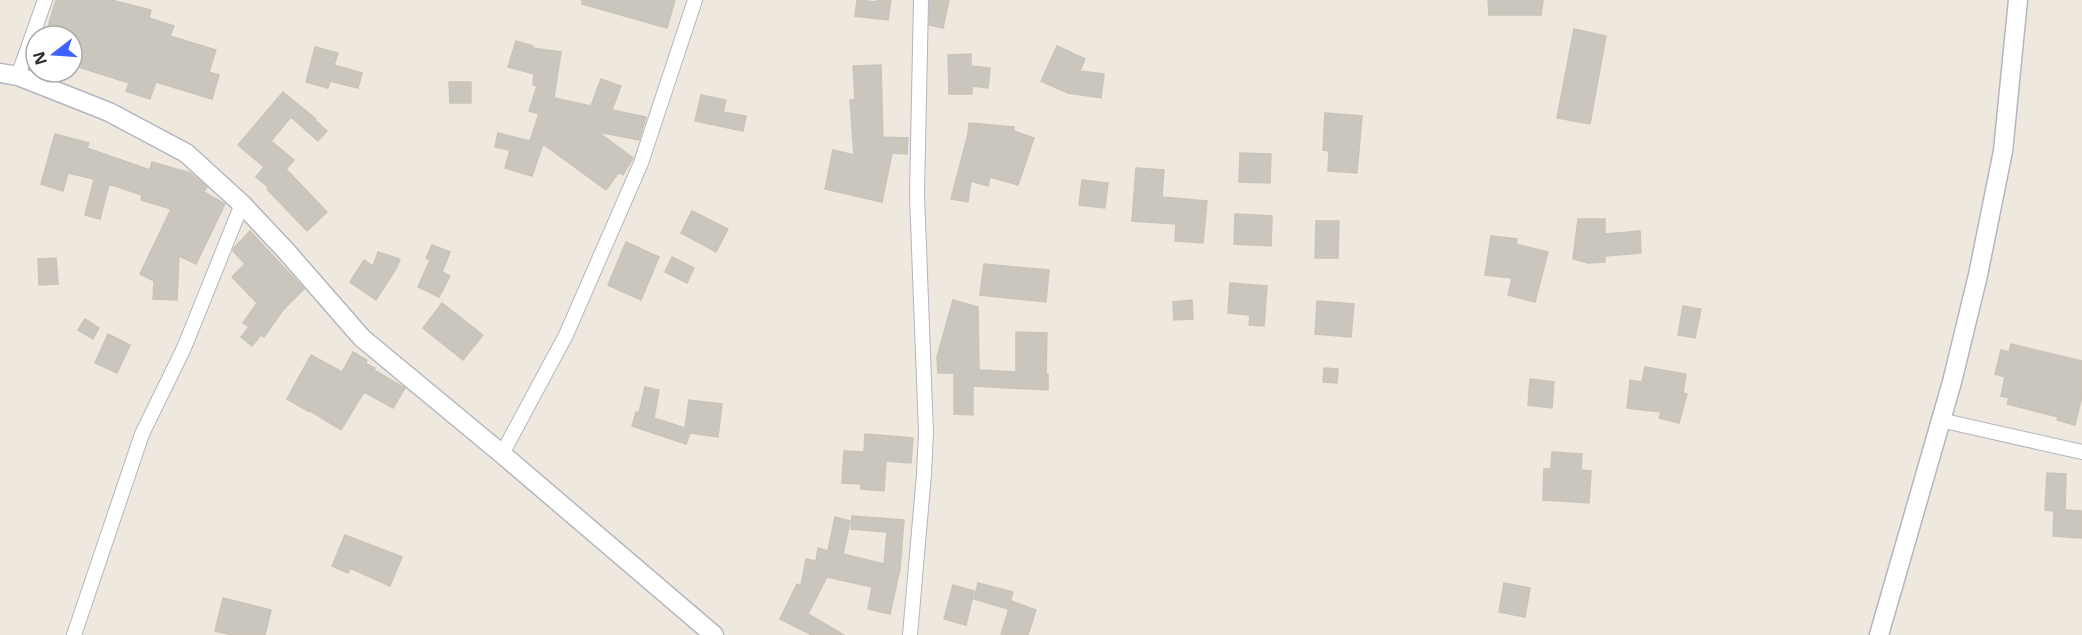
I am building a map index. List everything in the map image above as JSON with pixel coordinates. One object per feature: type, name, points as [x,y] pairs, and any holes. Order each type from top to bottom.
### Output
[{"type":"street","points":[[45,0],[9,75],[109,112],[186,153],[242,204],[362,338],[714,635]]},
{"type":"street","points":[[502,454],[566,335],[641,163],[695,0]]},
{"type":"street","points":[[910,635],[926,433],[917,195],[921,0]]},
{"type":"street","points":[[1879,635],[1940,420],[1978,275],[2003,151],[2018,0]]},
{"type":"street","points":[[74,635],[142,434],[184,348],[242,204]]},
{"type":"street","points":[[1940,420],[2082,452]]},
{"type":"building","points":[[56,0],[111,0],[151,10],[149,18],[174,26],[170,36],[216,50],[209,72],[219,75],[212,99],[156,82],[150,99],[126,91],[129,83],[84,69],[84,24],[49,24]]},
{"type":"building","points":[[582,0],[675,0],[667,28],[582,4]]},
{"type":"building","points":[[857,0],[877,2],[877,0],[891,0],[888,20],[855,16]]},
{"type":"building","points":[[930,0],[949,0],[943,28],[929,25]]},
{"type":"building","points":[[1488,0],[1543,0],[1541,15],[1489,15]]},
{"type":"building","points":[[1574,29],[1606,36],[1590,124],[1557,118]]},
{"type":"building","points":[[516,41],[533,46],[532,48],[561,52],[554,98],[591,106],[601,79],[621,86],[612,110],[646,117],[639,140],[598,132],[633,158],[623,175],[619,172],[606,190],[543,144],[532,176],[505,168],[510,150],[495,147],[498,133],[530,141],[539,114],[529,111],[537,86],[533,85],[534,74],[508,67]]},
{"type":"building","points":[[1057,46],[1085,59],[1080,71],[1104,74],[1101,98],[1068,93],[1041,81]]},
{"type":"building","points":[[315,47],[338,53],[334,65],[362,73],[358,88],[330,81],[328,88],[306,82]]},
{"type":"building","points":[[971,54],[971,66],[990,68],[988,88],[972,86],[972,94],[949,94],[948,55]]},
{"type":"building","points":[[881,65],[883,137],[908,138],[907,154],[892,153],[882,202],[825,189],[833,150],[854,155],[850,100],[855,100],[853,66]]},
{"type":"building","points":[[449,82],[471,82],[471,103],[450,103]]},
{"type":"building","points":[[283,92],[327,131],[318,141],[291,117],[271,141],[294,160],[286,169],[327,212],[307,231],[267,189],[268,187],[256,177],[264,167],[238,145]]},
{"type":"building","points":[[701,95],[726,100],[723,112],[746,116],[743,131],[695,121]]},
{"type":"building","points":[[1325,113],[1362,116],[1357,173],[1328,171],[1329,151],[1323,150]]},
{"type":"building","points":[[969,123],[1014,127],[1014,131],[1034,138],[1018,185],[990,177],[988,186],[971,181],[968,202],[951,199]]},
{"type":"building","points":[[55,134],[89,143],[87,148],[150,170],[152,162],[190,173],[207,187],[204,192],[225,204],[196,264],[179,256],[177,300],[153,299],[154,281],[140,274],[171,209],[141,200],[142,195],[109,184],[100,219],[85,215],[94,179],[68,173],[63,191],[41,184]]},
{"type":"building","points":[[1240,153],[1271,154],[1270,183],[1239,182]]},
{"type":"building","points":[[1136,168],[1164,170],[1162,197],[1207,201],[1203,243],[1175,241],[1176,224],[1132,221]]},
{"type":"building","points":[[1082,180],[1108,183],[1105,208],[1079,205]]},
{"type":"building","points":[[692,211],[728,229],[716,252],[681,233]]},
{"type":"building","points":[[1235,214],[1272,216],[1271,246],[1234,244]]},
{"type":"building","points":[[1578,219],[1605,219],[1605,234],[1640,231],[1641,253],[1605,256],[1605,262],[1588,263],[1573,259]]},
{"type":"building","points":[[1316,221],[1339,221],[1338,258],[1315,258]]},
{"type":"building","points":[[250,231],[304,289],[283,310],[264,337],[261,335],[252,346],[241,337],[249,327],[243,323],[257,303],[232,277],[245,264],[233,251],[234,248]]},
{"type":"building","points":[[1491,236],[1517,239],[1516,244],[1548,252],[1535,302],[1508,295],[1512,278],[1485,275]]},
{"type":"building","points":[[626,242],[659,257],[641,300],[608,285]]},
{"type":"building","points":[[432,245],[450,252],[442,272],[450,276],[439,297],[418,287],[430,260],[426,258]]},
{"type":"building","points":[[378,252],[400,259],[376,300],[350,282],[364,260],[373,266]]},
{"type":"building","points":[[672,257],[694,268],[687,283],[665,272]]},
{"type":"building","points":[[56,258],[58,284],[39,285],[38,259]]},
{"type":"building","points":[[984,264],[1049,270],[1046,302],[980,295]]},
{"type":"building","points":[[1230,283],[1267,286],[1264,326],[1249,325],[1250,315],[1228,313]]},
{"type":"building","points":[[953,300],[978,307],[979,370],[1016,372],[1016,332],[1047,333],[1048,390],[973,386],[973,415],[954,414],[954,373],[938,373],[937,357]]},
{"type":"building","points":[[1192,300],[1193,319],[1174,320],[1173,302]]},
{"type":"building","points":[[1317,301],[1354,304],[1351,337],[1315,334]]},
{"type":"building","points":[[442,303],[483,335],[463,360],[423,328]]},
{"type":"building","points":[[1683,306],[1701,309],[1695,338],[1678,335]]},
{"type":"building","points":[[85,319],[99,328],[93,339],[78,330]]},
{"type":"building","points":[[108,334],[130,345],[117,373],[95,363]]},
{"type":"building","points":[[2011,344],[2082,361],[2082,396],[2075,425],[2057,420],[2058,417],[2007,404],[2009,398],[2001,396],[2005,377],[1995,374],[2001,350],[2009,352]]},
{"type":"building","points":[[353,352],[367,360],[366,364],[375,368],[374,370],[405,388],[393,408],[364,392],[341,430],[287,399],[311,355],[342,372]]},
{"type":"building","points":[[1645,367],[1686,374],[1683,393],[1687,394],[1679,423],[1659,418],[1661,412],[1627,408],[1630,380],[1642,382]]},
{"type":"building","points":[[1324,368],[1338,369],[1337,383],[1323,382]]},
{"type":"building","points":[[1530,379],[1554,382],[1552,408],[1528,405]]},
{"type":"building","points":[[645,387],[659,390],[654,418],[685,428],[689,400],[722,404],[718,437],[690,433],[686,444],[632,426],[636,412],[639,413]]},
{"type":"building","points":[[865,434],[913,438],[911,463],[886,461],[884,491],[861,489],[861,484],[842,483],[844,451],[864,452]]},
{"type":"building","points":[[1552,452],[1582,454],[1581,470],[1591,471],[1589,503],[1543,500],[1544,469],[1551,469]]},
{"type":"building","points":[[2047,473],[2066,474],[2065,510],[2082,511],[2082,538],[2053,536],[2054,511],[2045,510]]},
{"type":"building","points":[[852,516],[904,520],[900,569],[890,614],[868,609],[872,587],[827,577],[808,614],[844,635],[812,635],[780,619],[797,584],[801,586],[806,559],[816,561],[818,548],[828,551],[835,517],[850,521],[843,554],[884,564],[887,532],[851,529]]},
{"type":"building","points":[[345,535],[402,557],[390,586],[350,568],[348,573],[332,566]]},
{"type":"building","points":[[978,583],[1013,592],[1008,609],[974,599]]},
{"type":"building","points":[[1504,583],[1530,588],[1525,617],[1499,612]]},
{"type":"building","points":[[953,585],[974,591],[966,625],[944,619]]},
{"type":"building","points":[[223,598],[271,610],[265,635],[232,635],[215,631]]},
{"type":"building","points":[[1011,601],[1036,610],[1028,635],[1001,635]]}]
